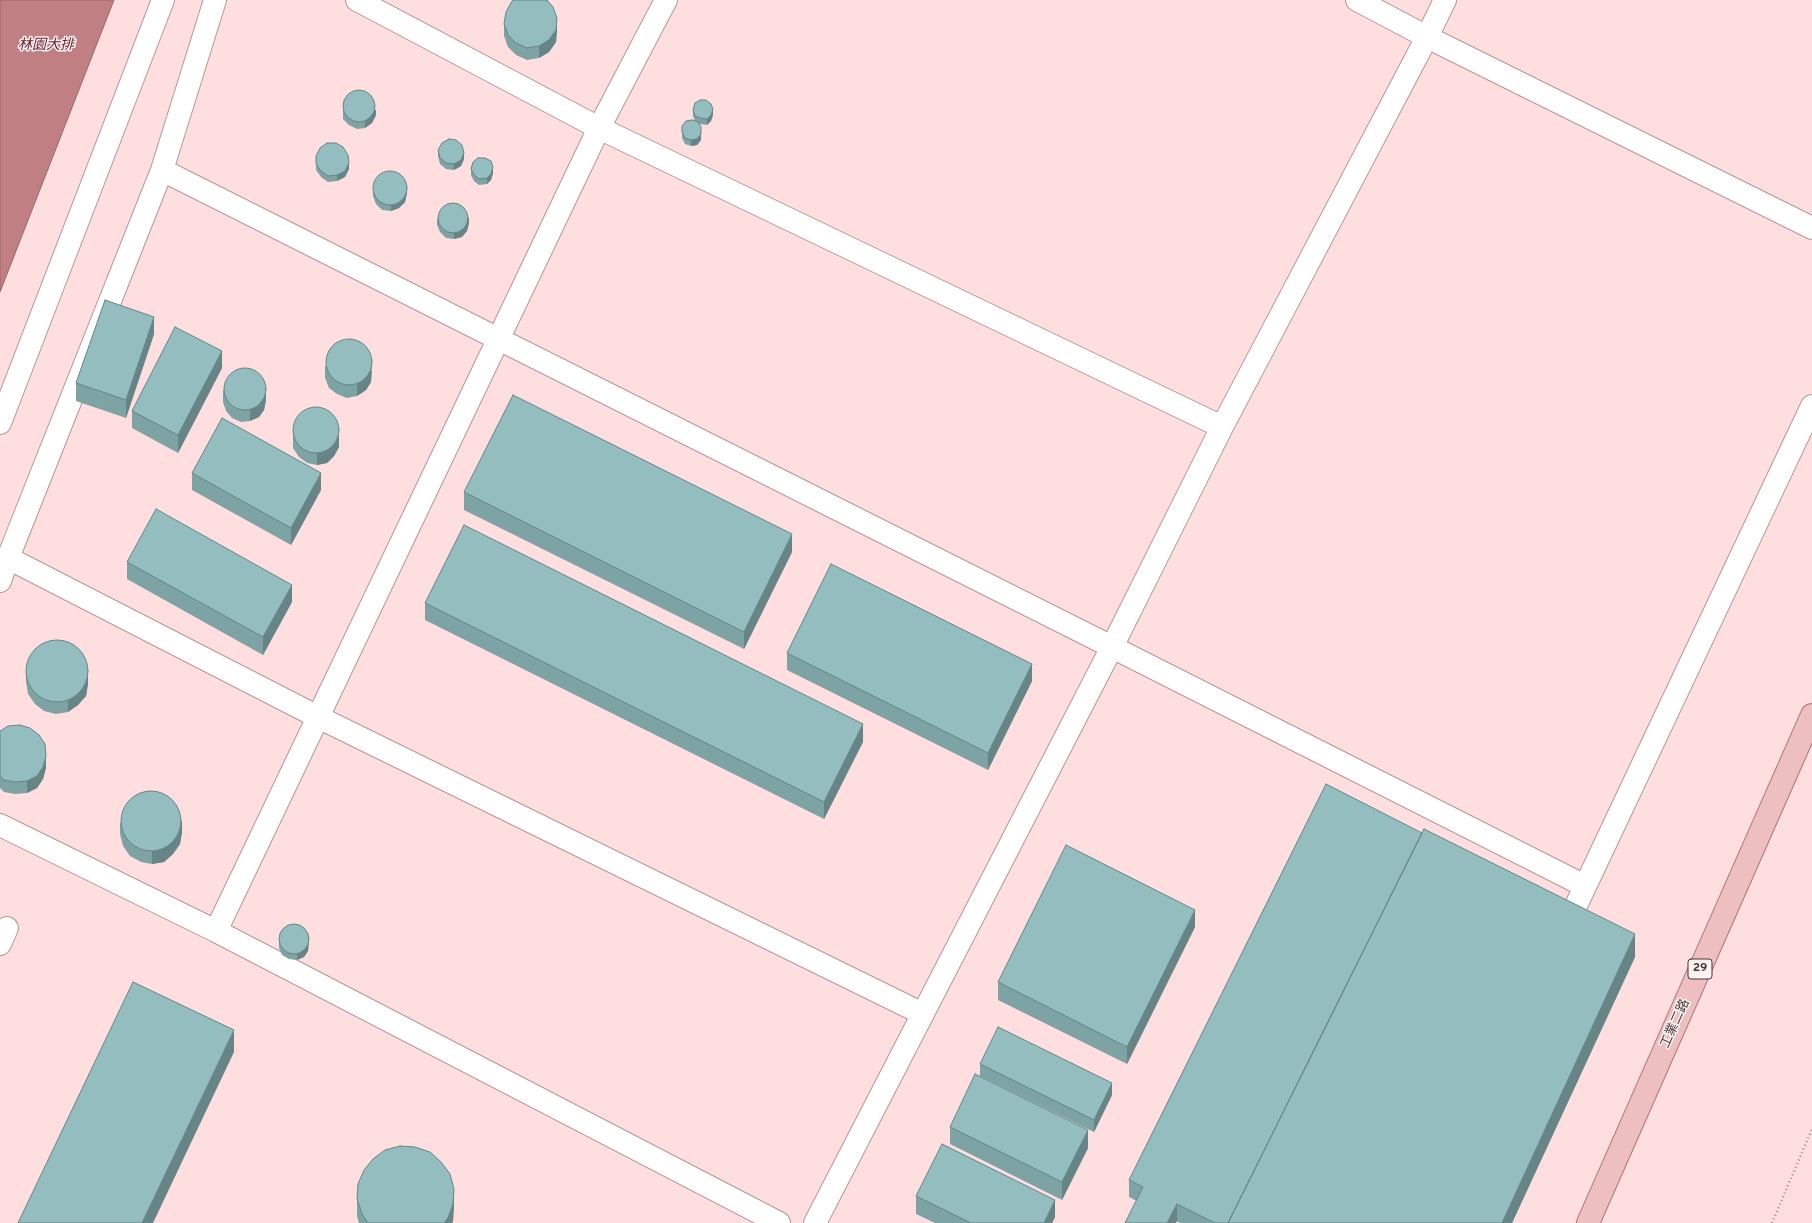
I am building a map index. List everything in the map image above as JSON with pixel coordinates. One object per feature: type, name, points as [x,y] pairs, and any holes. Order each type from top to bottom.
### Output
[{"type":"main road","name":"工業二路","points":[[1588,1223],[1812,715]]},
{"type":"street","points":[[0,423],[163,0]]},
{"type":"street","points":[[0,581],[162,170],[215,0]]},
{"type":"street","points":[[357,0],[599,128],[1222,427]]},
{"type":"street","points":[[216,931],[599,128],[666,0]]},
{"type":"street","points":[[1357,0],[1427,37],[1812,228]]},
{"type":"street","points":[[815,1223],[1112,647],[1222,427],[1445,0]]},
{"type":"street","points":[[162,170],[1585,886]]},
{"type":"street","points":[[1554,950],[1812,406]]},
{"type":"street","points":[[8,558],[318,717],[923,1014]]},
{"type":"street","points":[[0,825],[216,931],[779,1223]]},
{"type":"path","points":[[1772,1223],[1812,1129]]},
{"type":"water","name":"林園大排","points":[[0,0],[114,0],[0,292]]},
{"type":"building","points":[[514,0],[547,0],[553,7],[557,18],[556,30],[549,40],[539,46],[527,48],[516,43],[508,35],[504,24],[506,12]]},
{"type":"building","points":[[356,90],[362,90],[371,94],[375,106],[371,118],[362,122],[356,122],[347,118],[343,109],[343,103],[347,94]]},
{"type":"building","points":[[700,100],[706,100],[711,104],[713,109],[711,115],[707,119],[695,116],[693,110],[695,103]]},
{"type":"building","points":[[692,120],[698,122],[701,127],[701,134],[697,139],[691,140],[685,138],[682,132],[682,126],[686,121]]},
{"type":"building","points":[[449,139],[456,140],[462,145],[464,153],[461,160],[454,164],[446,163],[440,158],[438,150],[442,143]]},
{"type":"building","points":[[327,143],[336,143],[343,147],[348,155],[349,163],[345,171],[337,175],[328,176],[321,171],[316,164],[316,156],[320,148]]},
{"type":"building","points":[[478,158],[485,158],[491,161],[493,167],[491,174],[487,178],[479,179],[474,175],[471,169],[473,162]]},
{"type":"building","points":[[390,171],[402,176],[407,188],[402,200],[390,205],[378,200],[373,188],[378,176]]},
{"type":"building","points":[[453,203],[464,207],[468,218],[464,229],[453,233],[442,229],[438,218],[442,207]]},
{"type":"building","points":[[105,300],[154,317],[126,400],[76,383]]},
{"type":"building","points":[[175,327],[222,351],[178,435],[132,411]]},
{"type":"building","points":[[344,339],[354,339],[362,343],[368,349],[372,357],[372,367],[368,375],[362,381],[354,385],[344,385],[336,381],[330,375],[326,367],[326,357],[330,349],[336,343]]},
{"type":"building","points":[[241,368],[249,368],[260,374],[266,385],[266,393],[260,404],[249,410],[241,410],[230,404],[224,393],[224,385],[230,374]]},
{"type":"building","points":[[513,395],[792,534],[744,632],[464,492]]},
{"type":"building","points":[[316,407],[329,411],[335,417],[339,430],[335,443],[329,449],[316,453],[303,449],[297,443],[293,430],[297,417],[303,411]]},
{"type":"building","points":[[222,418],[321,473],[291,528],[192,473]]},
{"type":"building","points":[[156,509],[292,585],[263,637],[127,562]]},
{"type":"building","points":[[464,525],[863,724],[824,802],[425,603]]},
{"type":"building","points":[[831,564],[1032,664],[988,753],[787,653]]},
{"type":"building","points":[[57,640],[69,643],[79,649],[85,659],[88,671],[85,683],[79,693],[69,699],[57,702],[45,699],[35,693],[29,683],[26,671],[29,659],[35,649],[45,643]]},
{"type":"building","points":[[20,725],[30,728],[39,735],[45,744],[46,756],[43,767],[37,776],[27,781],[15,782],[4,780],[0,776],[0,731],[8,726]]},
{"type":"building","points":[[1326,784],[1422,833],[1228,1223],[1215,1223],[1177,1204],[1167,1223],[1125,1223],[1143,1187],[1129,1180]]},
{"type":"building","points":[[145,791],[157,791],[168,796],[176,804],[181,815],[179,833],[168,846],[157,851],[145,851],[134,846],[126,838],[121,827],[121,815],[126,804],[134,796]]},
{"type":"building","points":[[1424,829],[1635,934],[1502,1223],[1228,1223]]},
{"type":"building","points":[[1066,845],[1195,910],[1127,1047],[998,982]]},
{"type":"building","points":[[294,924],[300,925],[308,933],[308,945],[300,953],[294,954],[288,953],[280,945],[279,939],[280,933],[288,925]]},
{"type":"building","points":[[133,982],[234,1030],[142,1223],[18,1223]]},
{"type":"building","points":[[998,1027],[1112,1083],[1094,1120],[980,1064]]},
{"type":"building","points":[[975,1074],[1088,1130],[1062,1182],[950,1127]]},
{"type":"building","points":[[942,1144],[1055,1200],[1044,1223],[971,1223],[916,1196]]},
{"type":"building","points":[[400,1146],[415,1147],[430,1152],[441,1162],[450,1174],[454,1189],[453,1204],[448,1218],[444,1223],[368,1223],[362,1214],[357,1199],[358,1184],[364,1170],[373,1159],[385,1150]]}]
